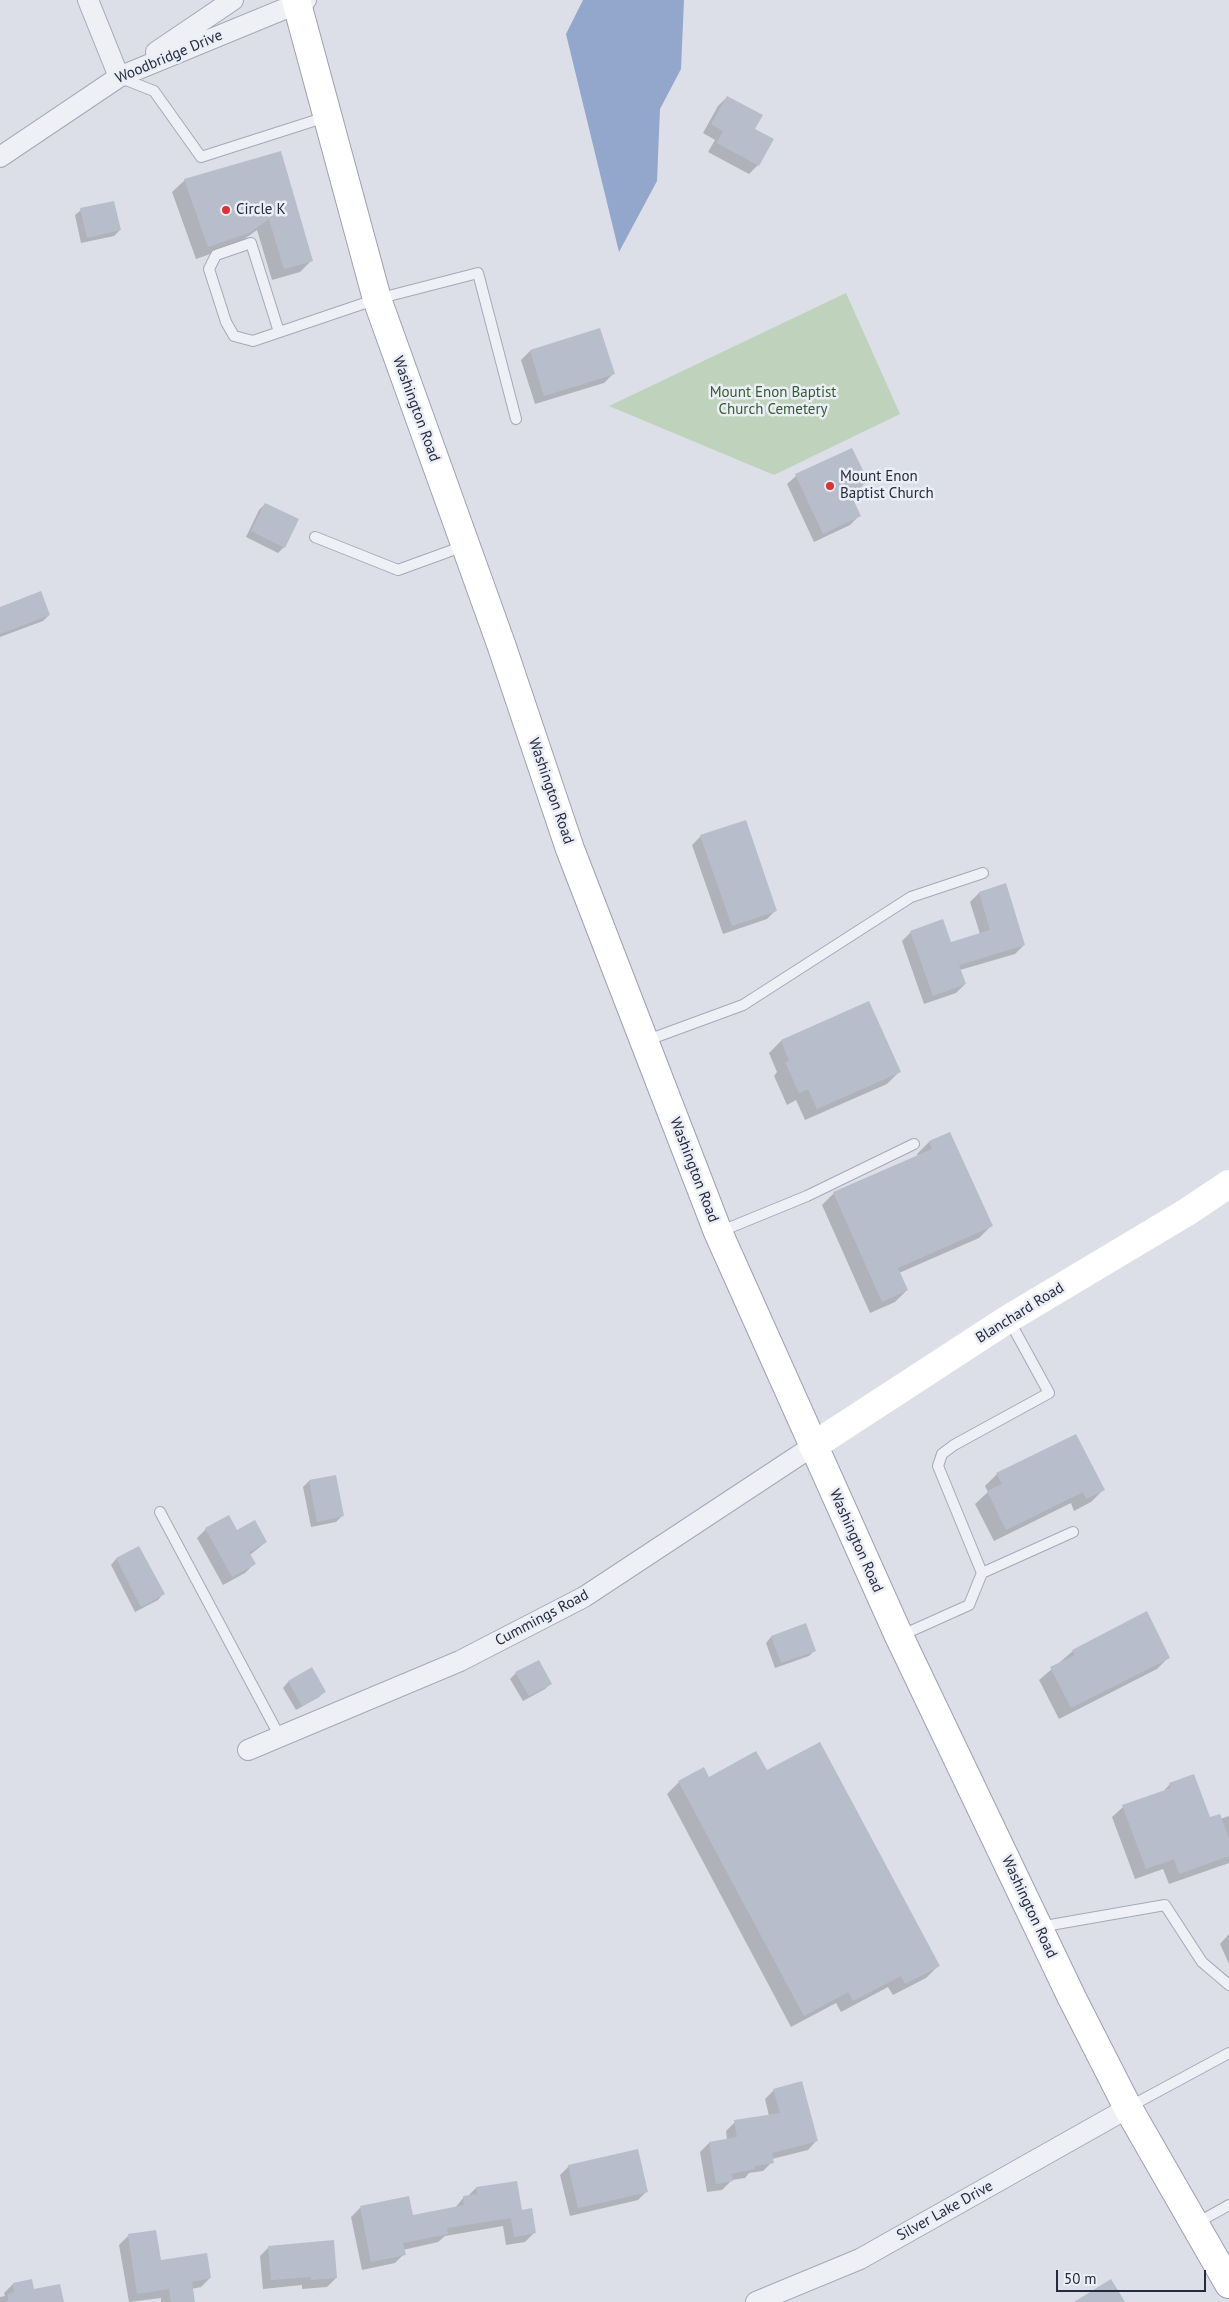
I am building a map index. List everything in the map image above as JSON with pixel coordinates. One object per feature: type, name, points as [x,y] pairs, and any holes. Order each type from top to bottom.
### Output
[{"type":"main road","name":"Washington Road","points":[[299,1],[327,117],[378,299],[570,850],[718,1232],[812,1446],[899,1636],[1038,1927],[1128,2108],[1229,2284]]},
{"type":"main road","name":"Blanchard Road","points":[[812,1446],[1008,1319],[1188,1212],[1229,1184]]},
{"type":"street","points":[[88,0],[119,77],[233,0]]},
{"type":"street","name":"Woodbridge Drive","points":[[0,158],[119,77],[299,1]]},
{"type":"street","name":"Cummings Road","points":[[248,1750],[460,1661],[584,1597],[812,1446]]},
{"type":"street","name":"Silver Lake Drive","points":[[756,2302],[860,2259],[1128,2108]]},
{"type":"lane","points":[[119,77],[154,92],[201,157],[327,117]]},
{"type":"lane","points":[[279,332],[251,243],[216,255],[209,269],[226,322],[234,336],[253,341],[378,299],[478,273],[516,419]]},
{"type":"lane","points":[[315,537],[398,570],[465,546]]},
{"type":"lane","points":[[644,1041],[743,1005],[911,897],[983,874]]},
{"type":"lane","points":[[718,1232],[807,1196],[914,1144]]},
{"type":"lane","points":[[899,1636],[970,1605],[982,1573],[938,1466],[942,1454],[954,1445],[1049,1393],[1008,1319]]},
{"type":"lane","points":[[160,1512],[280,1737]]},
{"type":"lane","points":[[982,1573],[1073,1532]]},
{"type":"lane","points":[[1038,1927],[1165,1905],[1202,1962],[1229,1985]]},
{"type":"lane","points":[[1128,2108],[1229,2053]]},
{"type":"lane","points":[[1195,2224],[1229,2205]]},
{"type":"green space","name":"Mount Enon Baptist Church Cemetery","points":[[846,293],[900,414],[774,475],[609,406]]},
{"type":"water","points":[[583,0],[684,0],[681,69],[660,109],[657,181],[619,252],[566,34]]},
{"type":"building","points":[[727,96],[763,115],[755,129],[774,139],[759,166],[717,143],[723,131],[711,124]]},
{"type":"building","name":"Circle K","points":[[281,151],[313,261],[284,269],[269,219],[249,233],[208,247],[184,179]]},
{"type":"building","points":[[114,201],[121,230],[87,238],[80,208]]},
{"type":"building","points":[[600,328],[615,374],[544,396],[530,350]]},
{"type":"building","name":"Mount Enon Baptist Church","points":[[852,448],[869,482],[849,491],[861,516],[823,534],[795,474]]},
{"type":"building","points":[[265,503],[299,519],[285,548],[251,531]]},
{"type":"building","points":[[41,591],[50,615],[0,634],[0,607]]},
{"type":"building","points":[[746,820],[777,911],[732,926],[700,835]]},
{"type":"building","points":[[1006,883],[1025,945],[959,965],[966,984],[933,996],[910,931],[943,919],[951,942],[990,930],[979,892]]},
{"type":"building","points":[[869,1001],[901,1072],[817,1109],[808,1089],[799,1093],[785,1062],[789,1061],[781,1040]]},
{"type":"building","points":[[950,1132],[993,1226],[898,1268],[908,1290],[882,1302],[833,1192],[932,1149],[929,1141]]},
{"type":"building","points":[[1076,1434],[1105,1490],[1086,1499],[1083,1492],[1006,1530],[987,1491],[1002,1484],[996,1473]]},
{"type":"building","points":[[336,1475],[344,1516],[317,1522],[309,1480]]},
{"type":"building","points":[[229,1515],[237,1530],[255,1520],[267,1542],[249,1552],[256,1564],[232,1577],[205,1528]]},
{"type":"building","points":[[139,1546],[165,1594],[141,1607],[116,1558]]},
{"type":"building","points":[[1147,1611],[1170,1658],[1071,1708],[1050,1667],[1075,1655],[1072,1650]]},
{"type":"building","points":[[806,1623],[816,1651],[781,1663],[771,1636]]},
{"type":"building","points":[[539,1660],[552,1684],[529,1696],[515,1672]]},
{"type":"building","points":[[312,1667],[326,1692],[302,1706],[288,1681]]},
{"type":"building","points":[[820,1742],[940,1966],[905,1984],[901,1976],[853,2001],[848,1992],[804,2016],[678,1781],[704,1767],[709,1777],[756,1751],[767,1770]]},
{"type":"building","points":[[1194,1774],[1210,1817],[1220,1814],[1229,1839],[1229,1856],[1179,1874],[1174,1859],[1146,1869],[1122,1805],[1171,1788],[1169,1783]]},
{"type":"building","points":[[802,2081],[818,2141],[772,2153],[774,2163],[755,2166],[755,2169],[731,2174],[733,2181],[716,2184],[709,2142],[737,2137],[734,2120],[780,2113],[773,2089]]},
{"type":"building","points":[[638,2149],[648,2192],[578,2208],[568,2165]]},
{"type":"building","points":[[517,2181],[522,2210],[532,2208],[536,2233],[514,2237],[511,2218],[447,2228],[448,2234],[403,2243],[406,2255],[371,2262],[360,2206],[409,2196],[413,2215],[464,2205],[463,2196],[477,2194],[476,2187]]},
{"type":"building","points":[[156,2230],[161,2260],[207,2253],[211,2278],[192,2282],[195,2302],[171,2302],[169,2289],[137,2294],[128,2234]]},
{"type":"building","points":[[334,2240],[337,2278],[311,2280],[311,2277],[271,2280],[268,2246]]},
{"type":"building","points":[[32,2279],[34,2289],[60,2284],[64,2302],[8,2302],[8,2294],[14,2292],[13,2283]]},
{"type":"building","points":[[1111,2279],[1125,2302],[1074,2302]]},
{"type":"place","name":"Circle K","points":[[226,210]]},
{"type":"place","name":"Mount Enon Baptist Church","points":[[830,486]]}]
